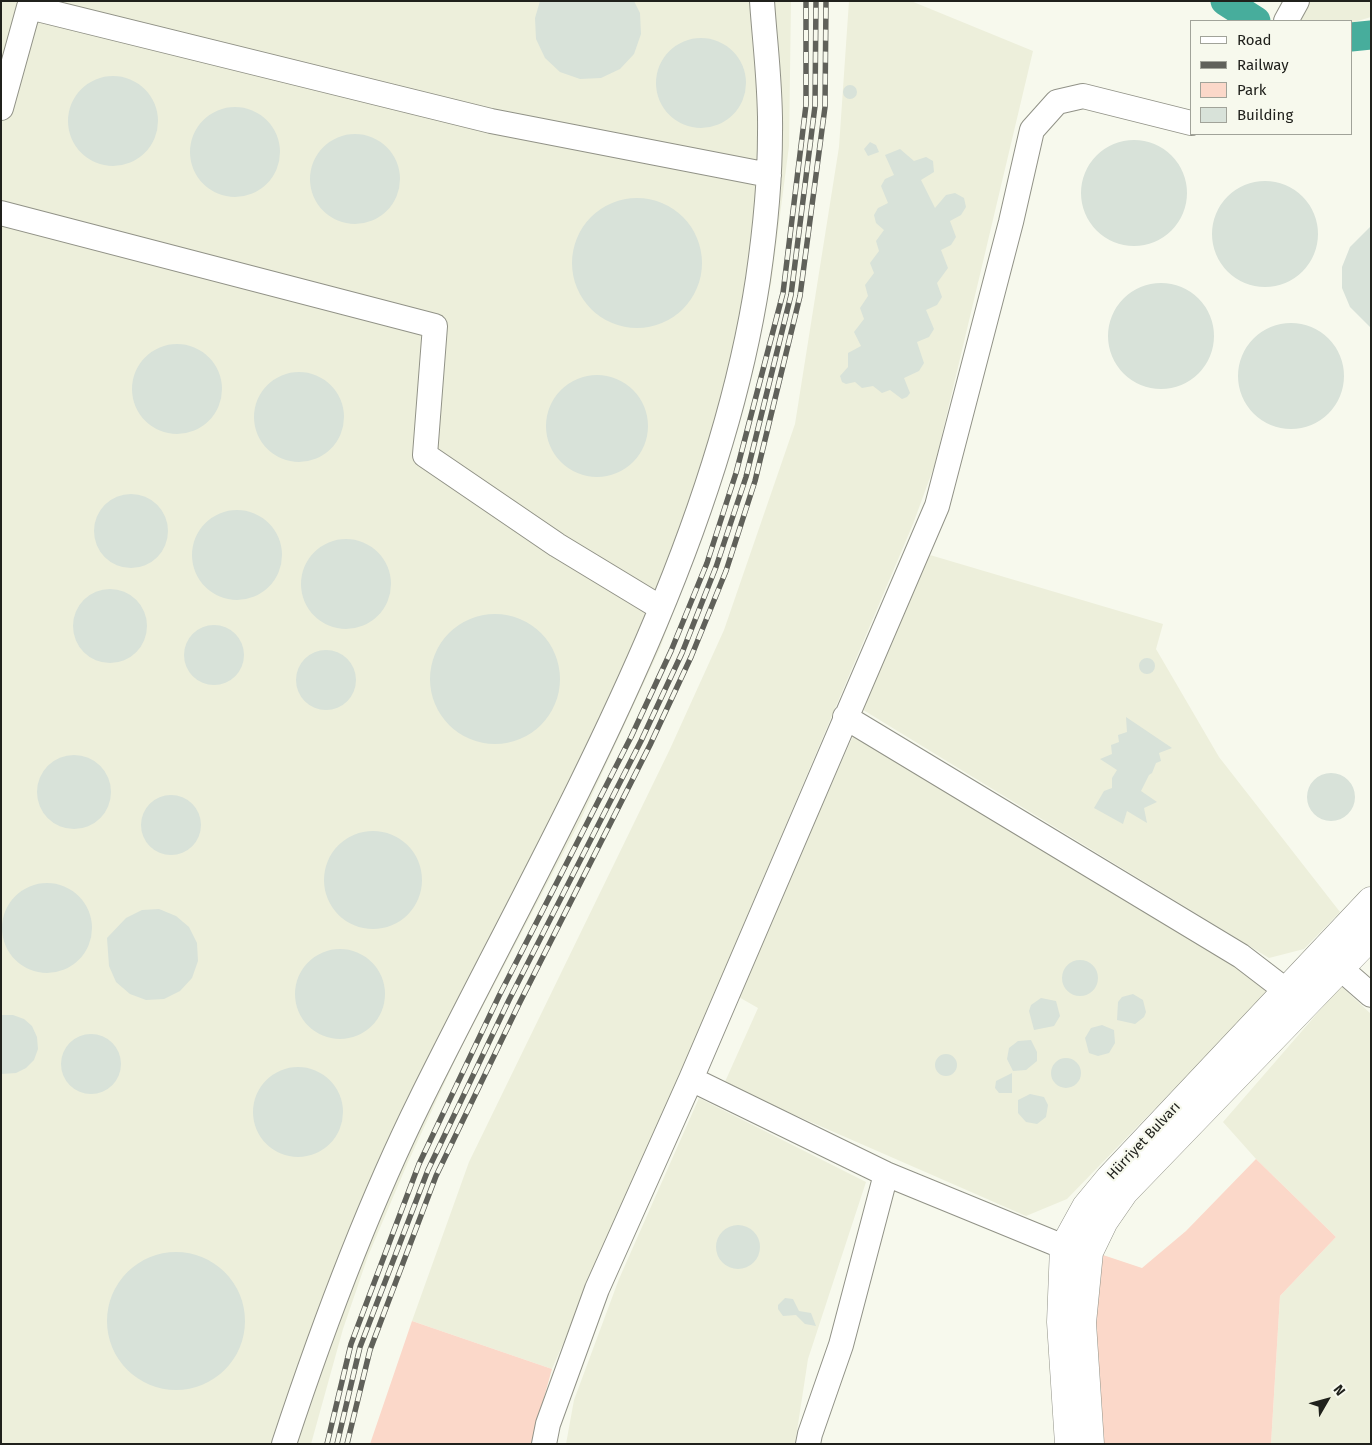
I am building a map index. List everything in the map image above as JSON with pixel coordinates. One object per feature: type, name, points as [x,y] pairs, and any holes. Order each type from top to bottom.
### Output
[{"type":"main road","name":"Hürriyet Bulvarı","points":[[1070,1444],[1061,1322],[1077,1249],[1104,1221],[1124,1192],[1296,998],[1371,901]]},
{"type":"main road","name":"Hürriyet Bulvarı","points":[[1296,998],[1340,968],[1371,936]]},
{"type":"main road","name":"Hürriyet Bulvarı","points":[[1077,1249],[1090,1444]]},
{"type":"street","points":[[284,1444],[313,1355],[355,1243],[420,1103],[555,835],[625,690],[661,608],[701,502],[727,419],[745,347],[758,278],[769,175],[770,128],[762,1]]},
{"type":"street","points":[[1,108],[29,7],[491,121],[769,175]]},
{"type":"street","points":[[544,1444],[548,1424],[597,1289],[691,1079],[845,717],[938,506],[1032,130],[1057,102],[1083,96],[1190,123]]},
{"type":"street","points":[[1,214],[435,326],[425,455],[557,545],[661,608]]},
{"type":"street","points":[[845,717],[1241,956],[1296,998]]},
{"type":"street","points":[[1340,968],[1371,995]]},
{"type":"street","points":[[691,1079],[886,1174],[1077,1249]]},
{"type":"street","points":[[808,1444],[841,1345],[886,1174]]},
{"type":"shaded area","points":[[1,1],[791,1],[789,146],[771,284],[748,380],[714,500],[660,648],[580,821],[458,1054],[408,1162],[368,1256],[343,1329],[311,1444],[1,1444]]},
{"type":"shaded area","points":[[849,1],[911,1],[1033,51],[935,464],[913,524],[678,1080],[552,1369],[412,1321],[469,1162],[670,749],[724,630],[795,424],[839,147]]},
{"type":"shaded area","points":[[1308,1],[1371,1],[1371,17],[1352,23],[1352,20],[1296,20]]},
{"type":"shaded area","points":[[930,555],[1163,624],[1156,649],[1219,757],[1340,912],[1304,949],[1269,958],[860,708]]},
{"type":"shaded area","points":[[853,736],[1230,961],[1269,991],[1067,1199],[1026,1216],[724,1084],[758,1008],[737,996]]},
{"type":"shaded area","points":[[1341,986],[1371,1014],[1371,1444],[1271,1444],[1280,1296],[1336,1237],[1256,1159],[1223,1122]]},
{"type":"shaded area","points":[[699,1098],[866,1182],[808,1359],[795,1444],[566,1444],[574,1400],[619,1279]]},
{"type":"green space","points":[[1256,1159],[1336,1237],[1280,1296],[1271,1444],[1100,1444],[1092,1323],[1103,1255],[1142,1268],[1186,1231]]},
{"type":"green space","points":[[412,1321],[552,1369],[531,1444],[370,1444]]},
{"type":"building","points":[[540,1],[634,1],[640,13],[641,34],[634,54],[620,69],[601,78],[580,79],[560,72],[545,58],[536,39],[535,18]]},
{"type":"building","points":[[701,38],[718,41],[733,51],[743,66],[746,83],[743,100],[733,115],[718,125],[701,128],[684,125],[669,115],[659,100],[656,83],[659,66],[669,51],[684,41]]},
{"type":"building","points":[[113,76],[130,79],[145,89],[155,104],[158,121],[155,138],[145,153],[130,163],[113,166],[96,163],[81,153],[71,138],[68,121],[71,104],[81,89],[96,79]]},
{"type":"building","points":[[850,85],[855,87],[857,92],[855,97],[850,99],[845,97],[843,92],[845,87]]},
{"type":"building","points":[[235,107],[252,110],[267,120],[277,135],[280,152],[277,169],[267,184],[252,194],[235,197],[218,194],[203,184],[193,169],[190,152],[193,135],[203,120],[218,110]]},
{"type":"building","points":[[355,134],[372,137],[387,147],[397,162],[400,179],[397,196],[387,211],[372,221],[355,224],[338,221],[323,211],[313,196],[310,179],[313,162],[323,147],[338,137]]},
{"type":"building","points":[[1134,140],[1154,144],[1172,155],[1183,173],[1187,193],[1183,213],[1172,231],[1154,242],[1134,246],[1114,242],[1096,231],[1085,213],[1081,193],[1085,173],[1096,155],[1114,144]]},
{"type":"building","points":[[870,142],[876,145],[879,152],[868,156],[864,149]]},
{"type":"building","points":[[900,149],[914,161],[926,157],[933,161],[934,172],[921,180],[935,208],[946,195],[955,193],[964,198],[966,207],[961,215],[950,221],[956,237],[951,245],[941,250],[948,268],[937,283],[942,297],[937,305],[926,310],[934,329],[929,337],[917,342],[924,363],[919,371],[904,378],[910,393],[902,399],[890,390],[882,393],[873,386],[862,388],[855,382],[846,384],[842,382],[840,376],[848,367],[848,353],[861,346],[854,332],[864,319],[860,308],[868,296],[865,285],[874,273],[870,263],[879,251],[876,241],[884,230],[876,223],[874,215],[878,208],[888,203],[881,186],[885,179],[894,175],[885,155]]},
{"type":"building","points":[[1265,181],[1285,185],[1303,196],[1314,214],[1318,234],[1314,254],[1303,272],[1285,283],[1265,287],[1245,283],[1227,272],[1216,254],[1212,234],[1216,214],[1227,196],[1245,185]]},
{"type":"building","points":[[637,198],[662,203],[683,217],[697,238],[702,263],[697,288],[683,309],[662,323],[637,328],[612,323],[591,309],[577,288],[572,263],[577,238],[591,217],[612,203]]},
{"type":"building","points":[[1371,226],[1371,328],[1350,307],[1342,288],[1342,267],[1350,247]]},
{"type":"building","points":[[1161,283],[1181,287],[1199,298],[1210,316],[1214,336],[1210,356],[1199,374],[1181,385],[1161,389],[1141,385],[1123,374],[1112,356],[1108,336],[1112,316],[1123,298],[1141,287]]},
{"type":"building","points":[[1291,323],[1311,327],[1329,338],[1340,356],[1344,376],[1340,396],[1329,414],[1311,425],[1291,429],[1271,425],[1253,414],[1242,396],[1238,376],[1242,356],[1253,338],[1271,327]]},
{"type":"building","points":[[177,344],[194,347],[209,357],[219,372],[222,389],[219,406],[209,421],[194,431],[177,434],[160,431],[145,421],[135,406],[132,389],[135,372],[145,357],[160,347]]},
{"type":"building","points":[[299,372],[316,375],[331,385],[341,400],[344,417],[341,434],[331,449],[316,459],[299,462],[282,459],[267,449],[257,434],[254,417],[257,400],[267,385],[282,375]]},
{"type":"building","points":[[597,375],[617,379],[633,390],[644,406],[648,426],[644,446],[633,462],[617,473],[597,477],[577,473],[561,462],[550,446],[546,426],[550,406],[561,390],[577,379]]},
{"type":"building","points":[[131,494],[145,497],[157,505],[165,517],[168,531],[165,545],[157,557],[145,565],[131,568],[117,565],[105,557],[97,545],[94,531],[97,517],[105,505],[117,497]]},
{"type":"building","points":[[237,510],[254,513],[269,523],[279,538],[282,555],[279,572],[269,587],[254,597],[237,600],[220,597],[205,587],[195,572],[192,555],[195,538],[205,523],[220,513]]},
{"type":"building","points":[[346,539],[363,542],[378,552],[388,567],[391,584],[388,601],[378,616],[363,626],[346,629],[329,626],[314,616],[304,601],[301,584],[304,567],[314,552],[329,542]]},
{"type":"building","points":[[110,589],[124,592],[136,600],[144,612],[147,626],[144,640],[136,652],[124,660],[110,663],[96,660],[84,652],[76,640],[73,626],[76,612],[84,600],[96,592]]},
{"type":"building","points":[[495,614],[520,619],[541,633],[555,654],[560,679],[555,704],[541,725],[520,739],[495,744],[470,739],[449,725],[435,704],[430,679],[435,654],[449,633],[470,619]]},
{"type":"building","points":[[208,625],[220,625],[231,630],[239,638],[244,649],[242,667],[231,680],[220,685],[208,685],[197,680],[189,672],[184,661],[184,649],[189,638],[197,630]]},
{"type":"building","points":[[320,650],[332,650],[343,655],[351,663],[356,674],[354,692],[343,705],[332,710],[320,710],[309,705],[301,697],[296,686],[296,674],[301,663],[309,655]]},
{"type":"building","points":[[1144,658],[1150,658],[1155,663],[1153,672],[1144,674],[1139,669],[1139,663]]},
{"type":"building","points":[[1126,717],[1172,748],[1159,753],[1161,761],[1156,763],[1141,791],[1157,802],[1144,808],[1147,823],[1127,811],[1123,824],[1094,808],[1104,791],[1112,788],[1112,778],[1117,770],[1100,759],[1112,754],[1111,745],[1119,742],[1118,735],[1127,732]]},
{"type":"building","points":[[74,755],[88,758],[100,766],[108,778],[111,792],[108,806],[100,818],[88,826],[74,829],[60,826],[48,818],[40,806],[37,792],[40,778],[48,766],[60,758]]},
{"type":"building","points":[[1326,773],[1336,773],[1348,780],[1355,792],[1355,802],[1348,814],[1336,821],[1326,821],[1318,817],[1311,810],[1307,802],[1307,792],[1311,784],[1318,777]]},
{"type":"building","points":[[165,795],[177,795],[188,800],[196,808],[201,819],[199,837],[188,850],[177,855],[165,855],[154,850],[146,842],[141,831],[141,819],[146,808],[154,800]]},
{"type":"building","points":[[373,831],[392,835],[408,845],[418,861],[422,880],[418,899],[408,915],[392,925],[373,929],[354,925],[338,915],[328,899],[324,880],[328,861],[338,845],[354,835]]},
{"type":"building","points":[[47,883],[64,886],[79,896],[89,911],[92,928],[89,945],[79,960],[64,970],[47,973],[30,970],[15,960],[5,945],[2,928],[5,911],[15,896],[30,886]]},
{"type":"building","points":[[159,909],[176,916],[189,927],[197,943],[198,961],[192,978],[180,991],[164,999],[146,1000],[130,994],[116,982],[109,966],[107,938],[126,918],[142,910]]},
{"type":"building","points":[[340,949],[357,952],[372,962],[382,977],[385,994],[382,1011],[372,1026],[357,1036],[340,1039],[323,1036],[308,1026],[298,1011],[295,994],[298,977],[308,962],[323,952]]},
{"type":"building","points":[[1080,960],[1087,961],[1093,965],[1097,971],[1097,985],[1093,991],[1087,995],[1080,996],[1073,995],[1067,991],[1063,985],[1062,978],[1063,971],[1067,965],[1073,961]]},
{"type":"building","points":[[1133,994],[1143,1000],[1146,1012],[1144,1017],[1135,1024],[1117,1020],[1118,1002],[1122,997]]},
{"type":"building","points":[[1041,998],[1056,1001],[1060,1016],[1054,1026],[1034,1030],[1029,1011],[1031,1005]]},
{"type":"building","points":[[1,1015],[13,1015],[24,1019],[32,1026],[37,1037],[38,1049],[34,1060],[26,1068],[16,1073],[1,1074]]},
{"type":"building","points":[[1102,1025],[1114,1030],[1115,1043],[1109,1053],[1098,1056],[1089,1053],[1085,1038],[1091,1028]]},
{"type":"building","points":[[91,1034],[107,1039],[112,1043],[116,1048],[121,1064],[116,1080],[112,1085],[107,1089],[91,1094],[75,1089],[70,1085],[66,1080],[61,1064],[66,1048],[70,1043],[75,1039]]},
{"type":"building","points":[[1031,1040],[1037,1052],[1037,1061],[1026,1070],[1013,1071],[1007,1059],[1009,1048],[1018,1041]]},
{"type":"building","points":[[946,1054],[954,1057],[957,1065],[954,1073],[946,1076],[938,1073],[935,1065],[938,1057]]},
{"type":"building","points":[[1066,1058],[1077,1062],[1081,1073],[1077,1084],[1066,1088],[1055,1084],[1051,1073],[1055,1062]]},
{"type":"building","points":[[298,1067],[315,1070],[330,1080],[340,1095],[343,1112],[340,1129],[330,1144],[315,1154],[298,1157],[281,1154],[266,1144],[256,1129],[253,1112],[256,1095],[266,1080],[281,1070]]},
{"type":"building","points":[[1012,1073],[1012,1093],[999,1093],[995,1088],[996,1081]]},
{"type":"building","points":[[1030,1094],[1044,1097],[1048,1105],[1046,1117],[1037,1124],[1026,1122],[1018,1113],[1018,1100]]},
{"type":"building","points":[[738,1225],[750,1229],[756,1235],[760,1247],[756,1259],[750,1265],[738,1269],[726,1265],[720,1259],[716,1247],[720,1235],[726,1229]]},
{"type":"building","points":[[176,1252],[202,1258],[225,1272],[239,1295],[245,1321],[239,1347],[225,1370],[202,1384],[176,1390],[150,1384],[127,1370],[113,1347],[107,1321],[113,1295],[127,1272],[150,1258]]},
{"type":"building","points":[[785,1298],[793,1299],[799,1311],[811,1313],[816,1326],[805,1324],[796,1315],[783,1316],[778,1309],[778,1305]]},
{"type":"waterway","points":[[1225,1],[1254,20]]},
{"type":"waterway","points":[[1352,37],[1371,35]]},
{"type":"railway","points":[[327,1444],[351,1344],[419,1164],[499,996],[631,737],[671,651],[707,563],[736,473],[783,293],[806,105],[806,1]]},
{"type":"railway","points":[[337,1444],[360,1347],[428,1170],[509,1000],[641,741],[682,653],[716,567],[746,477],[791,295],[815,106],[816,1]]},
{"type":"railway","points":[[347,1444],[370,1350],[436,1176],[519,1004],[650,745],[691,657],[726,571],[755,481],[800,296],[825,107],[826,1]]}]
